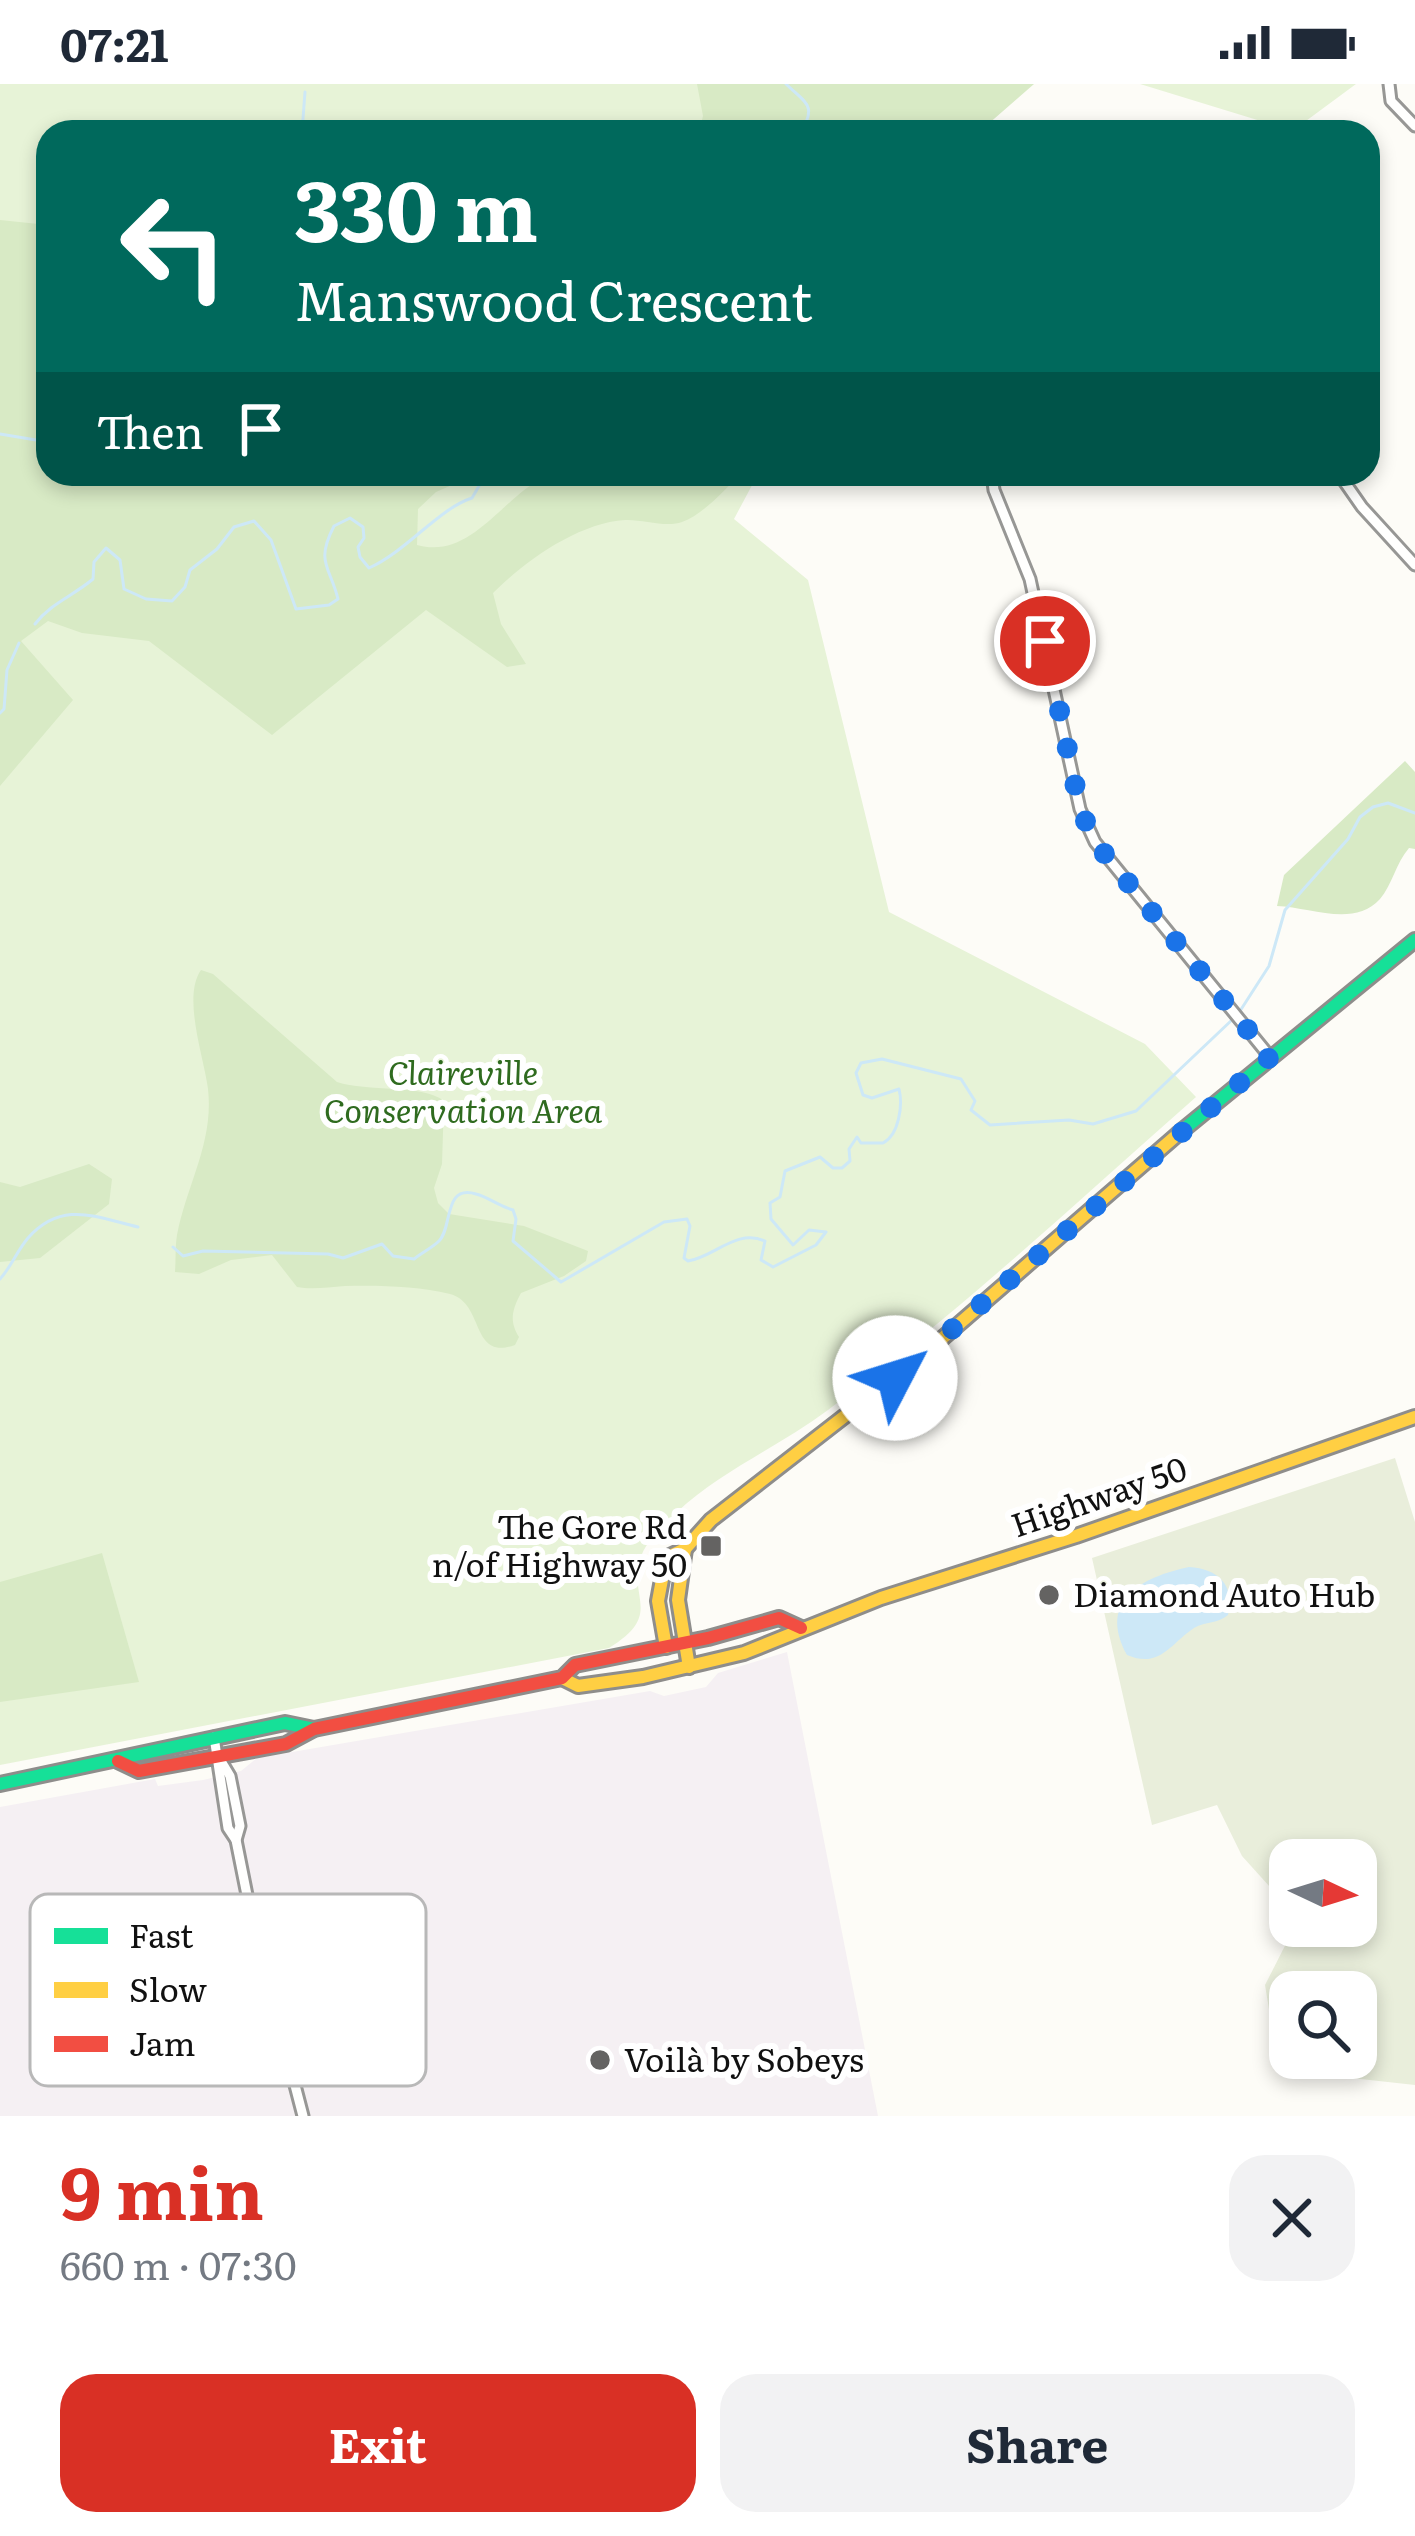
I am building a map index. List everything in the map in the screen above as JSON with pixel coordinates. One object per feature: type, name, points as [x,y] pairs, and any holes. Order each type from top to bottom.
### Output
[{"type":"main road","points":[[666,1647],[658,1612],[659,1580],[666,1558],[685,1549],[711,1520],[922,1356],[1270,1057],[1415,940]]},
{"type":"main road","name":"Highway 50","points":[[562,1678],[578,1686],[688,1667],[766,1647],[801,1628],[1415,1417]]},
{"type":"main road","points":[[685,1549],[678,1600],[688,1667]]},
{"type":"main road","name":"Highway 50","points":[[118,1762],[139,1771],[286,1744],[314,1729],[562,1678],[575,1665],[779,1618],[801,1628]]},
{"type":"main road","name":"Highway 50","points":[[0,1784],[285,1723],[314,1729]]},
{"type":"street","points":[[1389,84],[1391,101],[1415,126]]},
{"type":"street","points":[[994,486],[1029,575],[1080,809],[1095,842],[1270,1057]]},
{"type":"street","points":[[1348,486],[1415,565]]},
{"type":"street","points":[[214,1737],[230,1776],[247,1894]]},
{"type":"street","points":[[295,2086],[303,2116]]},
{"type":"shaded area","points":[[787,1652],[878,2116],[0,2116],[0,1807],[155,1779],[158,1786],[203,1780],[241,1771],[257,1758],[650,1691],[664,1696],[706,1687],[718,1673]]},
{"type":"green space","name":"Claireville Conservation Area","points":[[0,84],[1018,84],[977,120],[36,120],[36,486],[752,486],[734,519],[808,580],[889,912],[1145,1044],[1196,1097],[923,1336],[810,1423],[712,1484],[672,1516],[642,1554],[636,1625],[609,1648],[0,1765]]},
{"type":"green space","points":[[697,84],[1034,84],[993,120],[702,120]]},
{"type":"green space","points":[[1140,84],[1356,84],[1307,120],[1258,120]]},
{"type":"green space","points":[[0,220],[36,224],[36,486],[450,486],[418,509],[417,545],[436,547],[469,536],[530,486],[729,486],[682,522],[625,520],[589,528],[553,546],[506,581],[493,593],[501,624],[526,664],[507,667],[426,610],[272,735],[149,641],[82,633],[48,621],[21,641],[73,700],[0,786]]},
{"type":"green space","points":[[1405,761],[1415,772],[1415,849],[1409,848],[1380,899],[1369,908],[1345,914],[1277,906],[1284,875]]},
{"type":"green space","points":[[201,970],[213,974],[337,1082],[423,1092],[444,1101],[442,1164],[434,1188],[438,1203],[449,1214],[524,1226],[588,1251],[586,1261],[564,1276],[521,1293],[513,1315],[519,1337],[515,1345],[491,1345],[469,1308],[450,1294],[384,1286],[297,1287],[272,1255],[231,1260],[199,1274],[175,1272],[177,1235],[209,1108],[194,1011]]},
{"type":"green space","points":[[89,1164],[112,1179],[109,1204],[40,1258],[0,1262],[0,1182],[20,1187]]},
{"type":"green space","points":[[1395,1458],[1415,1522],[1415,2085],[1361,2079],[1377,2079],[1377,1971],[1272,1971],[1284,1947],[1377,1947],[1377,1839],[1269,1839],[1269,1886],[1242,1856],[1217,1805],[1152,1825],[1092,1558]]},
{"type":"green space","points":[[102,1553],[139,1682],[0,1702],[0,1582]]},
{"type":"water","points":[[1189,1567],[1222,1580],[1229,1595],[1228,1615],[1194,1628],[1156,1657],[1127,1655],[1117,1619],[1129,1594],[1155,1577]]},
{"type":"waterway","points":[[786,84],[803,100],[807,120]]},
{"type":"waterway","points":[[303,120],[305,92]]},
{"type":"waterway","points":[[0,434],[36,440]]},
{"type":"waterway","points":[[35,624],[93,579],[94,562],[106,548],[120,560],[124,589],[146,599],[172,601],[185,587],[190,570],[217,549],[234,527],[254,521],[271,540],[296,609],[329,605],[338,599],[325,557],[334,526],[350,518],[363,527],[364,538],[358,547],[369,568],[472,498],[479,486]]},
{"type":"waterway","points":[[0,713],[7,670],[19,643]]},
{"type":"waterway","points":[[1240,1011],[1269,966],[1285,910],[1348,839],[1360,817],[1388,803],[1415,813]]},
{"type":"waterway","points":[[173,1247],[183,1256],[203,1251],[343,1258],[382,1244],[393,1256],[414,1259],[439,1241],[453,1201],[466,1193],[513,1210],[513,1241],[561,1282],[664,1222],[687,1219],[684,1258],[688,1261],[735,1241],[755,1238],[765,1241],[761,1260],[773,1267],[816,1245],[826,1232],[809,1230],[793,1245],[771,1219],[770,1203],[780,1197],[785,1171],[820,1157],[833,1168],[842,1168],[850,1161],[849,1149],[857,1137],[861,1143],[883,1143],[896,1127],[899,1089],[872,1098],[863,1095],[856,1073],[861,1063],[882,1059],[961,1079],[975,1101],[971,1110],[990,1125],[1069,1120],[1093,1124],[1136,1111],[1234,1018]]},
{"type":"waterway","points":[[0,1279],[28,1238],[53,1219],[80,1214],[138,1227]]},
{"type":"traffic: fast","points":[[1178,1134],[1415,940]]},
{"type":"traffic: fast","points":[[0,1784],[285,1723],[314,1729]]},
{"type":"traffic: slow","points":[[666,1647],[658,1601],[666,1558],[685,1549],[711,1520],[922,1356],[1178,1134]]},
{"type":"traffic: slow","points":[[562,1678],[578,1686],[643,1677],[744,1653],[881,1598],[1076,1536],[1415,1417]]},
{"type":"traffic: slow","points":[[685,1549],[678,1600],[689,1667]]},
{"type":"traffic: jam","points":[[118,1761],[139,1771],[286,1744],[314,1729],[562,1678],[575,1665],[779,1618],[801,1628]]},
{"type":"place","name":"The Gore Rd n/of Highway 50","points":[[711,1546]]},
{"type":"place","name":"Diamond Auto Hub","points":[[1049,1595]]},
{"type":"place","name":"Voilà by Sobeys","points":[[600,2060]]},
{"type":"route","points":[[895,1378],[1270,1057],[1095,842],[1080,809],[1045,641]]}]
